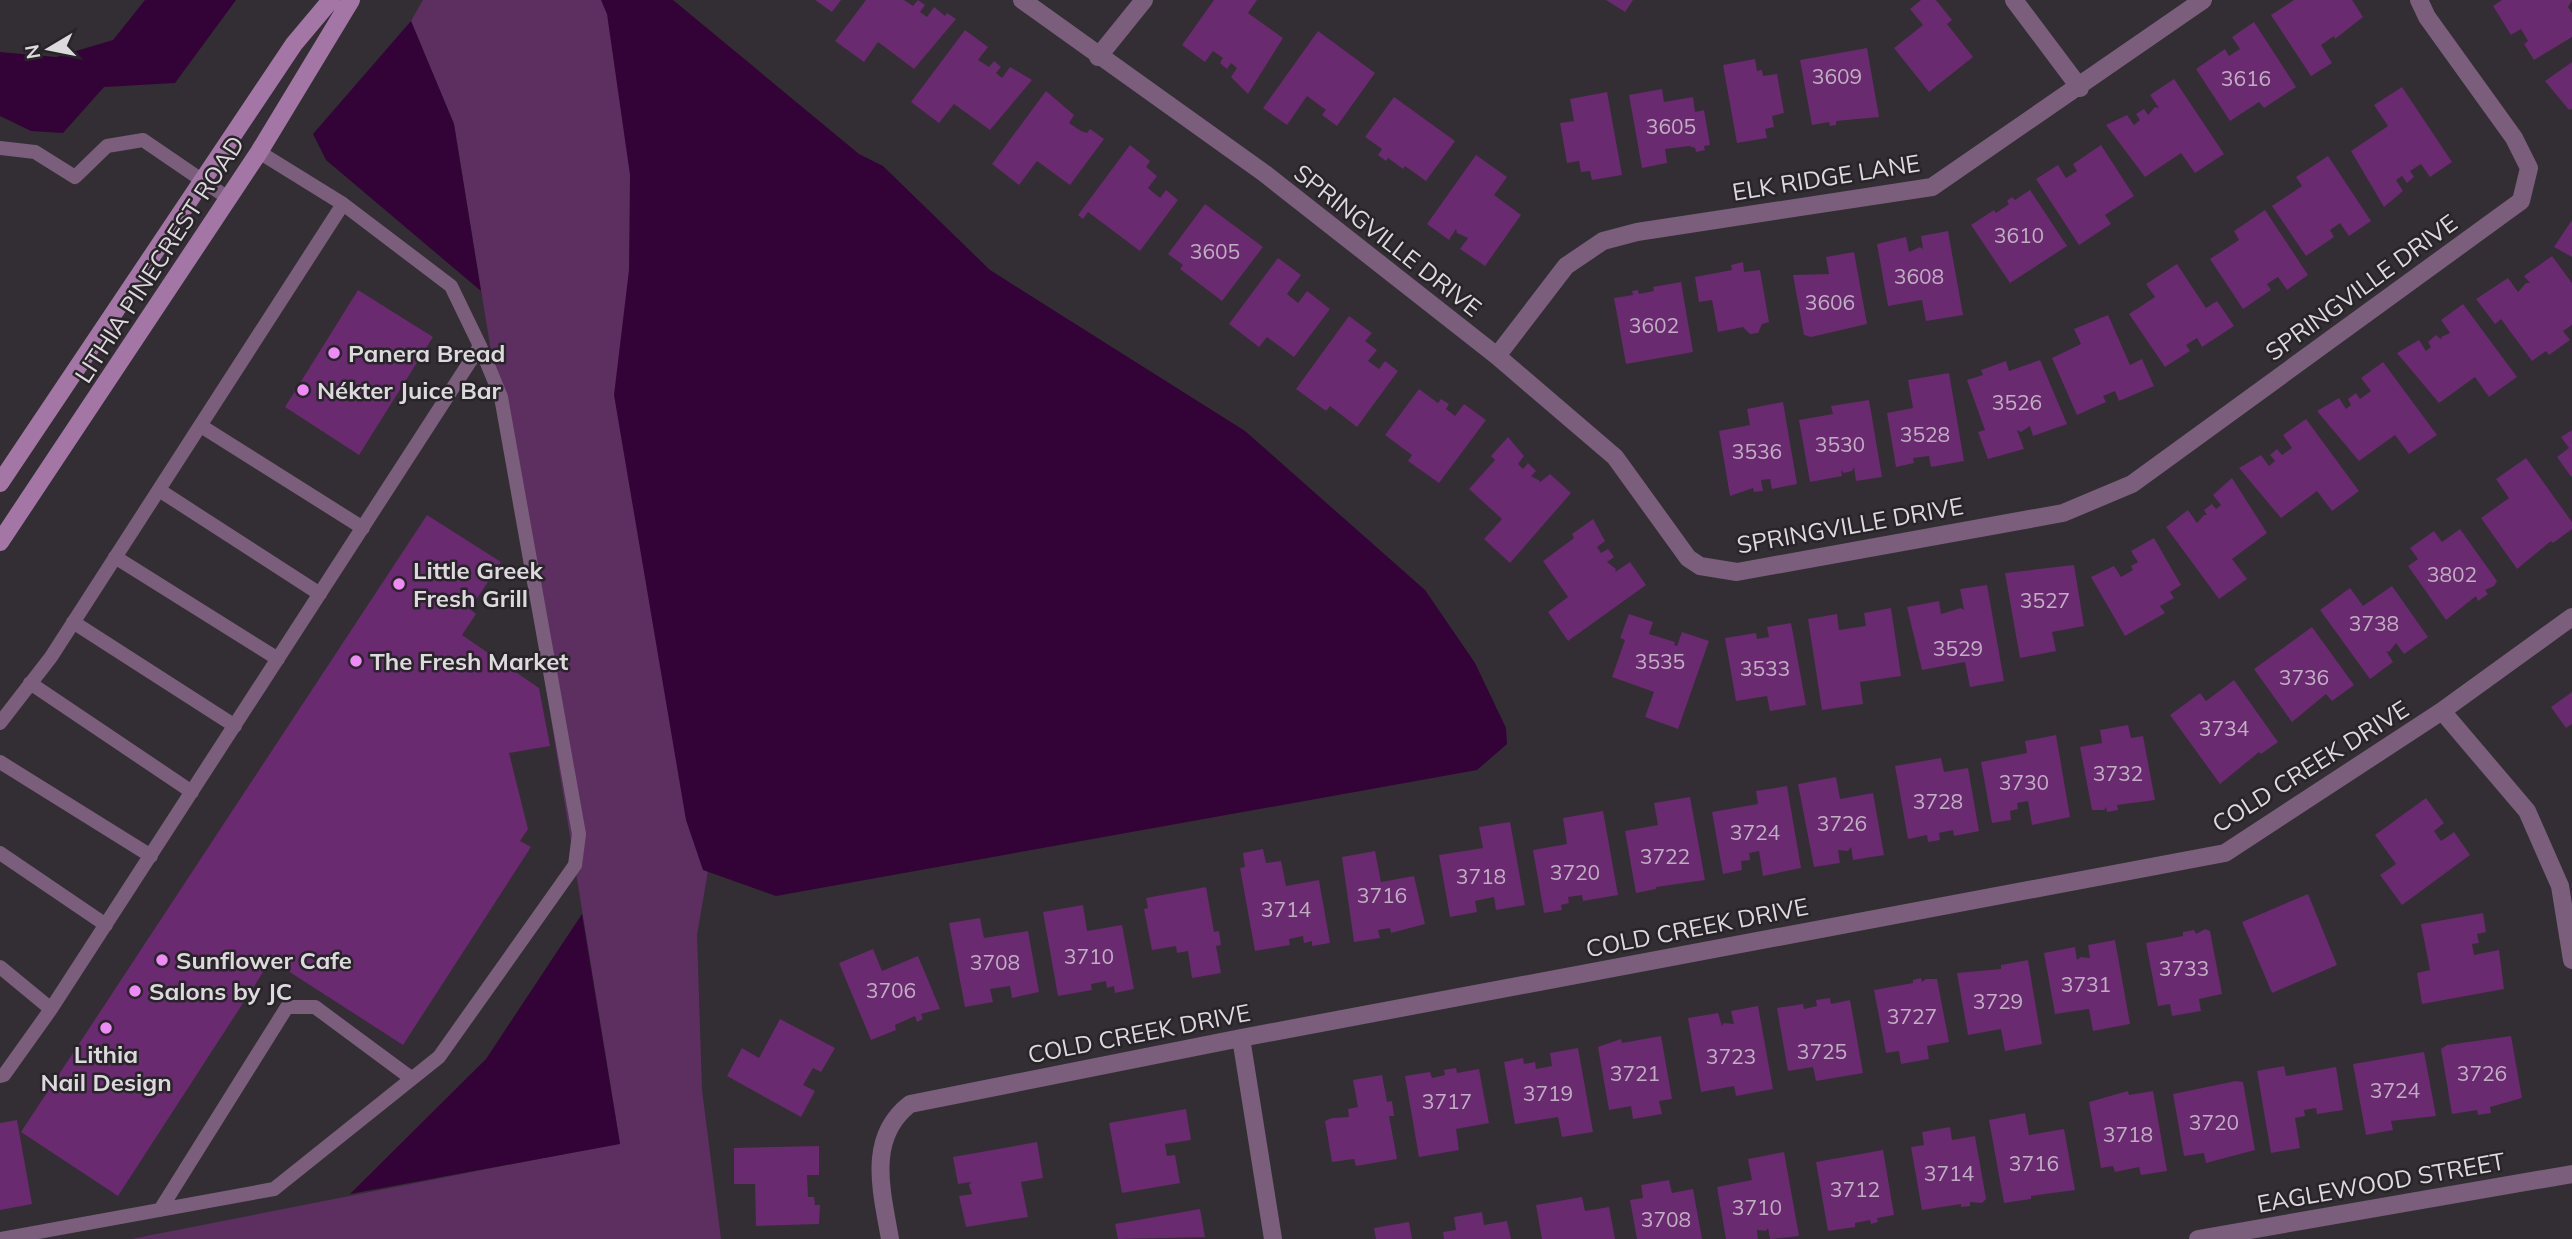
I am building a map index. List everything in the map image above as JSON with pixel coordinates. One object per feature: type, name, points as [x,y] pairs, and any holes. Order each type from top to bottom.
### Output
[{"type":"main road","name":"LITHIA PINECREST ROAD","points":[[0,483],[294,44],[331,0]]},
{"type":"main road","name":"LITHIA PINECREST ROAD","points":[[0,541],[259,152],[351,0]]},
{"type":"street","name":"SPRINGVILLE DRIVE","points":[[1022,0],[1098,57],[1264,173],[1497,356],[1615,457],[1688,558],[1708,568],[1737,572],[2063,513],[2132,484],[2521,201],[2529,168],[2514,138],[2427,17],[2419,0]]},
{"type":"street","points":[[1098,57],[1144,0]]},
{"type":"street","points":[[2014,0],[2080,88]]},
{"type":"street","name":"ELK RIDGE LANE","points":[[1497,356],[1566,266],[1604,241],[1637,232],[1932,187],[2080,88],[2203,0]]},
{"type":"street","name":"COLD CREEK DRIVE","points":[[890,1239],[879,1160],[884,1134],[899,1112],[909,1104],[1241,1038],[2225,853],[2442,711],[2572,617]]},
{"type":"street","points":[[2442,711],[2527,811],[2560,886],[2572,960]]},
{"type":"street","points":[[1241,1038],[1273,1239]]},
{"type":"street","name":"EAGLEWOOD STREET","points":[[2198,1239],[2572,1174]]},
{"type":"lane","points":[[0,148],[35,152],[75,177],[107,146],[143,139],[228,198]]},
{"type":"lane","points":[[0,1239],[274,1189],[439,1057],[575,865],[579,834],[501,397],[481,346],[451,286],[343,204],[259,152]]},
{"type":"lane","points":[[0,723],[73,622],[343,204]]},
{"type":"lane","points":[[0,1076],[4,1075],[51,1009],[481,346]]},
{"type":"lane","points":[[201,426],[363,528]]},
{"type":"lane","points":[[159,490],[320,594]]},
{"type":"lane","points":[[115,557],[278,659]]},
{"type":"lane","points":[[73,622],[235,726]]},
{"type":"lane","points":[[30,683],[192,792]]},
{"type":"lane","points":[[0,762],[151,856]]},
{"type":"lane","points":[[0,853],[106,925]]},
{"type":"lane","points":[[0,967],[51,1009]]},
{"type":"lane","points":[[160,1210],[287,1007],[316,1006],[411,1078]]},
{"type":"shaded area","points":[[145,0],[236,0],[175,83],[104,87],[63,133],[31,131],[0,116],[0,52],[56,57],[113,40]]},
{"type":"shaded area","points":[[423,0],[608,0],[633,182],[709,865],[697,935],[702,1090],[721,1239],[131,1239],[620,1143],[454,124],[411,21]]},
{"type":"shaded area","points":[[601,0],[673,0],[859,154],[883,166],[990,270],[1245,431],[1425,590],[1475,663],[1506,728],[1507,744],[1477,770],[776,896],[703,870],[686,820],[614,395],[629,270],[630,175],[607,14]]},
{"type":"shaded area","points":[[411,21],[454,124],[481,291],[326,160],[313,134]]},
{"type":"shaded area","points":[[582,914],[620,1144],[350,1194],[486,1059]]},
{"type":"building","points":[[815,0],[841,0],[832,12]]},
{"type":"building","points":[[866,0],[904,0],[913,6],[918,0],[925,5],[920,12],[927,17],[934,7],[945,16],[947,13],[956,19],[914,69],[878,42],[864,62],[835,41]]},
{"type":"building","points":[[1214,0],[1257,0],[1248,13],[1283,38],[1248,94],[1231,77],[1237,68],[1231,63],[1227,69],[1220,63],[1223,58],[1213,51],[1205,62],[1182,45]]},
{"type":"building","points":[[1606,0],[1633,0],[1625,12]]},
{"type":"building","points":[[1921,0],[1936,0],[1952,20],[1947,24],[1973,57],[1929,92],[1894,48],[1923,25],[1910,9]]},
{"type":"building","points":[[2294,0],[2352,0],[2363,17],[2335,39],[2334,36],[2321,45],[2332,63],[2311,76],[2271,15]]},
{"type":"building","points":[[2502,0],[2572,0],[2568,7],[2572,13],[2572,37],[2534,60],[2524,44],[2528,41],[2521,29],[2511,35],[2493,6]]},
{"type":"building","points":[[2254,22],[2296,87],[2264,108],[2259,102],[2230,121],[2196,69],[2225,49],[2229,56],[2240,49],[2232,37]]},
{"type":"building","points":[[965,30],[988,47],[978,60],[989,67],[994,61],[1001,67],[996,73],[1002,78],[1010,67],[1032,80],[990,130],[954,104],[939,123],[911,102]]},
{"type":"building","points":[[1318,31],[1375,73],[1337,126],[1322,115],[1326,110],[1307,96],[1287,125],[1263,108]]},
{"type":"building","points":[[1867,48],[1879,117],[1836,121],[1836,125],[1830,126],[1829,122],[1812,125],[1800,60]]},
{"type":"building","points":[[1755,59],[1757,71],[1762,70],[1763,76],[1777,74],[1784,113],[1772,116],[1774,127],[1765,129],[1767,138],[1737,143],[1723,65]]},
{"type":"building","points":[[2572,62],[2572,109],[2569,110],[2545,81]]},
{"type":"building","points":[[2174,79],[2224,154],[2195,173],[2181,153],[2145,177],[2106,125],[2127,115],[2134,125],[2140,120],[2136,114],[2144,109],[2148,115],[2155,107],[2159,108],[2150,95]]},
{"type":"building","points":[[2402,87],[2452,162],[2430,177],[2421,164],[2410,171],[2414,177],[2407,183],[2402,176],[2396,180],[2403,191],[2384,207],[2351,151],[2388,126],[2374,105]]},
{"type":"building","points":[[1662,89],[1664,102],[1693,97],[1695,112],[1704,110],[1710,145],[1704,146],[1705,150],[1696,152],[1695,148],[1689,146],[1665,149],[1667,163],[1642,168],[1629,95]]},
{"type":"building","points":[[1046,91],[1074,115],[1069,123],[1087,133],[1090,129],[1104,139],[1070,185],[1037,161],[1019,185],[992,164]]},
{"type":"building","points":[[1607,92],[1622,175],[1592,180],[1590,171],[1581,172],[1579,161],[1567,163],[1560,123],[1574,121],[1570,99]]},
{"type":"building","points":[[1394,97],[1455,141],[1426,181],[1405,166],[1403,169],[1388,158],[1386,161],[1378,155],[1382,149],[1365,137]]},
{"type":"building","points":[[1130,145],[1150,161],[1146,167],[1157,176],[1148,188],[1160,198],[1166,190],[1178,200],[1140,251],[1088,212],[1083,219],[1078,215]]},
{"type":"building","points":[[2101,145],[2134,196],[2105,215],[2111,224],[2079,245],[2036,179],[2058,165],[2066,178],[2077,171],[2073,164]]},
{"type":"building","points":[[1476,155],[1507,177],[1494,195],[1521,215],[1485,266],[1460,249],[1468,238],[1457,233],[1456,229],[1449,240],[1427,224]]},
{"type":"building","points":[[2328,156],[2371,221],[2349,236],[2340,223],[2330,230],[2334,237],[2306,256],[2272,206],[2302,186],[2296,177]]},
{"type":"building","points":[[2030,190],[2067,246],[2010,283],[1971,225],[1994,210],[1996,213],[2009,204],[2007,201],[2012,197],[2015,200]]},
{"type":"building","points":[[1205,204],[1263,247],[1222,301],[1180,269],[1183,265],[1168,254]]},
{"type":"building","points":[[2265,210],[2308,275],[2287,290],[2278,277],[2267,284],[2271,290],[2243,309],[2210,259],[2239,240],[2234,231]]},
{"type":"building","points":[[2572,220],[2572,257],[2554,247]]},
{"type":"building","points":[[1948,231],[1963,315],[1926,321],[1922,300],[1888,306],[1877,244],[1906,237],[1909,252],[1920,247],[1923,249],[1921,236]]},
{"type":"building","points":[[1854,252],[1867,324],[1811,337],[1804,335],[1793,275],[1829,274],[1826,257]]},
{"type":"building","points":[[2552,256],[2572,283],[2572,325],[2563,331],[2570,340],[2549,355],[2546,351],[2532,361],[2501,319],[2495,324],[2476,299],[2508,278],[2518,292],[2526,283],[2530,283],[2524,276]]},
{"type":"building","points":[[1278,258],[1301,275],[1287,294],[1298,303],[1307,291],[1330,309],[1294,357],[1267,337],[1259,347],[1229,324]]},
{"type":"building","points":[[1743,262],[1744,272],[1760,270],[1769,322],[1762,324],[1758,333],[1750,334],[1743,327],[1718,332],[1712,300],[1699,302],[1695,277],[1732,270],[1731,265]]},
{"type":"building","points":[[2177,264],[2206,308],[2217,301],[2234,326],[2202,347],[2197,338],[2186,345],[2190,351],[2165,367],[2129,314],[2155,297],[2146,284]]},
{"type":"building","points":[[1681,282],[1693,352],[1626,364],[1614,298],[1633,295],[1632,291],[1638,290],[1639,294],[1654,291],[1653,287]]},
{"type":"building","points":[[358,290],[433,337],[359,455],[285,407]]},
{"type":"building","points":[[2463,304],[2517,377],[2489,397],[2475,377],[2439,403],[2397,353],[2419,340],[2426,351],[2431,347],[2428,342],[2436,335],[2442,340],[2441,337],[2450,333],[2441,320]]},
{"type":"building","points":[[2108,315],[2130,365],[2142,359],[2154,386],[2119,401],[2115,391],[2103,396],[2106,402],[2077,415],[2052,358],[2081,344],[2074,329]]},
{"type":"building","points":[[1349,316],[1372,333],[1365,341],[1377,350],[1368,361],[1379,369],[1385,361],[1398,371],[1357,427],[1330,406],[1326,411],[1296,389]]},
{"type":"building","points":[[2040,360],[2067,424],[2033,436],[2030,426],[2021,432],[2017,430],[2024,449],[1988,459],[1978,432],[1985,430],[1967,380],[1983,375],[1981,370],[2006,361],[2009,371]]},
{"type":"building","points":[[2383,362],[2437,435],[2409,454],[2395,435],[2359,461],[2317,411],[2339,398],[2346,409],[2351,405],[2348,399],[2356,393],[2360,399],[2371,391],[2361,378]]},
{"type":"building","points":[[1949,373],[1964,461],[1931,467],[1929,456],[1913,458],[1914,463],[1896,467],[1887,413],[1913,408],[1908,380]]},
{"type":"building","points":[[1419,389],[1438,403],[1441,399],[1449,404],[1446,409],[1455,416],[1464,404],[1486,420],[1439,483],[1408,461],[1412,455],[1385,435]]},
{"type":"building","points":[[1869,400],[1882,477],[1856,481],[1854,467],[1852,471],[1844,473],[1841,470],[1842,476],[1810,482],[1799,420],[1833,414],[1831,406]]},
{"type":"building","points":[[1783,402],[1797,484],[1772,489],[1770,479],[1761,480],[1763,491],[1754,492],[1753,488],[1730,496],[1719,431],[1750,425],[1747,409]]},
{"type":"building","points":[[2306,419],[2359,491],[2332,511],[2317,491],[2281,518],[2239,468],[2261,455],[2269,466],[2275,461],[2270,455],[2277,449],[2282,455],[2292,448],[2283,435]]},
{"type":"building","points":[[2572,430],[2572,478],[2557,457],[2569,448],[2561,437]]},
{"type":"building","points":[[1508,437],[1524,456],[1518,464],[1523,469],[1528,463],[1536,471],[1531,476],[1540,481],[1539,483],[1550,474],[1571,493],[1510,563],[1484,539],[1502,519],[1469,489],[1495,460],[1491,456]]},
{"type":"building","points":[[2526,458],[2572,522],[2572,529],[2553,543],[2551,541],[2517,569],[2481,518],[2509,498],[2496,479]]},
{"type":"building","points":[[2232,478],[2267,533],[2232,559],[2247,579],[2219,599],[2166,527],[2188,510],[2197,523],[2207,515],[2204,510],[2212,504],[2216,509],[2221,505],[2213,495]]},
{"type":"building","points":[[427,515],[501,562],[470,609],[476,614],[462,635],[539,688],[550,746],[509,753],[528,829],[520,841],[531,847],[403,1045],[271,960],[118,1196],[21,1132]]},
{"type":"building","points":[[1593,519],[1605,541],[1597,547],[1601,553],[1608,549],[1614,557],[1607,562],[1616,569],[1615,572],[1630,562],[1646,585],[1568,641],[1548,612],[1568,597],[1543,561],[1574,538],[1572,534]]},
{"type":"building","points":[[2460,529],[2497,581],[2494,586],[2485,590],[2488,594],[2478,601],[2476,596],[2446,620],[2408,566],[2418,559],[2410,548],[2434,531],[2442,542]]},
{"type":"building","points":[[2154,538],[2181,585],[2170,592],[2174,598],[2160,606],[2165,613],[2125,636],[2091,577],[2114,566],[2121,577],[2133,570],[2131,566],[2138,562],[2131,551]]},
{"type":"building","points":[[2074,565],[2084,626],[2052,632],[2056,651],[2020,658],[2005,573]]},
{"type":"building","points":[[1987,585],[2004,681],[1970,687],[1965,662],[1922,670],[1907,607],[1939,601],[1941,614],[1961,608],[1964,610],[1960,589]]},
{"type":"building","points":[[2392,586],[2428,637],[2404,654],[2396,643],[2389,652],[2386,651],[2393,662],[2370,679],[2320,610],[2350,588],[2363,606]]},
{"type":"building","points":[[1891,608],[1901,676],[1860,682],[1863,704],[1822,710],[1808,619],[1837,614],[1839,630],[1866,626],[1864,613]]},
{"type":"building","points":[[1629,614],[1653,622],[1649,634],[1675,642],[1674,645],[1677,646],[1682,632],[1709,641],[1678,729],[1645,717],[1654,692],[1612,677],[1625,640],[1620,638]]},
{"type":"building","points":[[1791,623],[1806,705],[1770,711],[1767,696],[1736,701],[1725,638],[1756,633],[1757,639],[1769,637],[1767,627]]},
{"type":"building","points":[[2312,627],[2354,685],[2332,701],[2326,694],[2292,722],[2254,669]]},
{"type":"building","points":[[2234,680],[2278,742],[2261,754],[2259,752],[2220,784],[2170,715],[2200,693],[2206,701]]},
{"type":"building","points":[[2572,692],[2572,724],[2566,728],[2551,707]]},
{"type":"building","points":[[2128,725],[2131,738],[2143,736],[2155,800],[2117,805],[2118,810],[2107,812],[2106,807],[2104,810],[2092,810],[2080,747],[2102,743],[2100,730]]},
{"type":"building","points":[[2056,735],[2070,817],[2032,825],[2028,801],[2017,803],[2018,809],[2010,811],[2011,820],[1992,823],[1981,762],[2027,753],[2025,741]]},
{"type":"building","points":[[1941,758],[1944,772],[1968,768],[1979,831],[1954,836],[1953,830],[1939,833],[1940,840],[1928,842],[1927,835],[1908,839],[1895,766]]},
{"type":"building","points":[[1836,777],[1840,799],[1873,793],[1884,855],[1853,860],[1851,847],[1848,851],[1838,850],[1840,863],[1814,867],[1798,784]]},
{"type":"building","points":[[1787,786],[1801,868],[1763,876],[1759,851],[1749,853],[1750,860],[1741,861],[1742,870],[1723,874],[1712,812],[1758,804],[1756,791]]},
{"type":"building","points":[[1690,797],[1705,880],[1656,887],[1636,893],[1625,831],[1658,825],[1654,803]]},
{"type":"building","points":[[2426,798],[2444,823],[2434,831],[2441,841],[2454,832],[2470,855],[2402,905],[2380,875],[2396,864],[2375,835]]},
{"type":"building","points":[[1603,811],[1618,895],[1583,901],[1582,895],[1568,897],[1569,903],[1561,905],[1562,910],[1544,913],[1533,850],[1567,844],[1563,818]]},
{"type":"building","points":[[1510,822],[1525,905],[1496,910],[1494,897],[1475,901],[1477,912],[1450,917],[1439,855],[1483,848],[1479,827]]},
{"type":"building","points":[[1263,849],[1266,863],[1281,861],[1286,886],[1319,880],[1330,943],[1312,946],[1312,941],[1304,943],[1303,936],[1289,939],[1290,945],[1255,951],[1240,868],[1245,867],[1243,853]]},
{"type":"building","points":[[1375,851],[1381,882],[1414,876],[1425,924],[1391,933],[1390,928],[1378,930],[1380,938],[1354,942],[1342,857]]},
{"type":"building","points":[[1206,887],[1214,932],[1219,931],[1221,945],[1216,946],[1221,973],[1192,978],[1188,951],[1177,953],[1176,946],[1152,950],[1144,909],[1148,908],[1146,898]]},
{"type":"building","points":[[2308,894],[2337,965],[2272,993],[2242,922]]},
{"type":"building","points":[[1083,905],[1087,931],[1122,925],[1134,989],[1115,993],[1114,986],[1107,988],[1106,981],[1091,984],[1092,990],[1058,996],[1043,912]]},
{"type":"building","points":[[2483,913],[2486,932],[2477,934],[2479,943],[2472,944],[2474,955],[2499,950],[2504,989],[2422,1004],[2417,973],[2430,970],[2421,924]]},
{"type":"building","points":[[980,918],[984,938],[1028,931],[1039,992],[1012,998],[1010,986],[990,989],[993,1002],[965,1007],[949,923]]},
{"type":"building","points":[[2205,929],[2210,931],[2222,994],[2199,999],[2201,1011],[2172,1016],[2170,1004],[2158,1006],[2146,943],[2183,936],[2183,932],[2194,930],[2196,934]]},
{"type":"building","points":[[2115,940],[2130,1024],[2093,1031],[2089,1009],[2055,1014],[2044,953],[2075,947],[2077,960],[2081,957],[2090,958],[2088,945]]},
{"type":"building","points":[[873,949],[882,971],[918,956],[940,1009],[921,1014],[923,1019],[917,1022],[915,1016],[895,1025],[896,1030],[871,1040],[839,963]]},
{"type":"building","points":[[2028,960],[2042,1044],[2005,1051],[2001,1029],[1968,1035],[1957,973],[2001,969],[2001,965]]},
{"type":"building","points":[[1921,978],[1922,982],[1926,979],[1937,979],[1949,1042],[1927,1046],[1929,1059],[1901,1064],[1899,1051],[1886,1053],[1874,990],[1913,983],[1913,980]]},
{"type":"building","points":[[1830,998],[1831,1004],[1850,1000],[1863,1073],[1816,1081],[1813,1067],[1788,1071],[1777,1008],[1803,1004],[1804,1009],[1817,1006],[1816,1000]]},
{"type":"building","points":[[1758,1006],[1773,1089],[1736,1096],[1734,1086],[1701,1092],[1688,1018],[1718,1013],[1722,1026],[1724,1023],[1734,1024],[1731,1011]]},
{"type":"building","points":[[780,1019],[835,1048],[821,1072],[813,1068],[803,1085],[815,1091],[801,1117],[727,1076],[742,1048],[759,1058]]},
{"type":"building","points":[[1661,1036],[1672,1099],[1659,1101],[1662,1114],[1633,1119],[1631,1106],[1609,1110],[1598,1047],[1621,1039],[1622,1043]]},
{"type":"building","points":[[2511,1036],[2522,1098],[2490,1107],[2491,1113],[2478,1115],[2477,1110],[2452,1114],[2441,1049],[2447,1045]]},
{"type":"building","points":[[1578,1048],[1593,1132],[1562,1137],[1558,1117],[1515,1124],[1504,1062],[1523,1058],[1524,1064],[1535,1062],[1536,1069],[1552,1066],[1550,1053]]},
{"type":"building","points":[[2424,1052],[2436,1116],[2391,1121],[2393,1130],[2366,1135],[2353,1064]]},
{"type":"building","points":[[2284,1066],[2286,1076],[2336,1067],[2343,1110],[2317,1114],[2316,1108],[2304,1110],[2305,1116],[2295,1118],[2300,1148],[2271,1153],[2257,1071]]},
{"type":"building","points":[[1456,1068],[1457,1073],[1479,1069],[1489,1123],[1456,1129],[1459,1150],[1419,1157],[1405,1076],[1430,1072],[1432,1078],[1445,1075],[1444,1070]]},
{"type":"building","points":[[1382,1075],[1387,1102],[1392,1101],[1394,1116],[1389,1116],[1397,1159],[1356,1166],[1354,1159],[1332,1162],[1325,1121],[1349,1117],[1348,1109],[1358,1107],[1353,1080]]},
{"type":"building","points":[[2236,1081],[2243,1082],[2255,1150],[2206,1163],[2204,1153],[2184,1156],[2173,1094]]},
{"type":"building","points":[[2128,1091],[2129,1095],[2153,1091],[2167,1171],[2141,1175],[2139,1167],[2115,1172],[2113,1166],[2101,1168],[2089,1102]]},
{"type":"building","points":[[1186,1109],[1191,1140],[1165,1144],[1167,1156],[1175,1155],[1180,1183],[1122,1193],[1109,1123]]},
{"type":"building","points":[[2025,1113],[2029,1135],[2064,1129],[2075,1190],[2004,1203],[1989,1120]]},
{"type":"building","points":[[17,1120],[32,1204],[0,1210],[0,1123]]},
{"type":"building","points":[[1950,1127],[1952,1140],[1975,1136],[1986,1199],[1982,1203],[1970,1202],[1970,1206],[1961,1207],[1961,1204],[1922,1210],[1911,1147],[1924,1145],[1922,1132]]},
{"type":"building","points":[[1037,1142],[1043,1178],[1021,1182],[1028,1217],[966,1227],[959,1196],[972,1194],[969,1185],[971,1182],[958,1184],[953,1157]]},
{"type":"building","points":[[819,1146],[819,1175],[807,1175],[808,1197],[814,1197],[815,1205],[820,1205],[819,1224],[756,1226],[755,1184],[734,1184],[734,1148]]},
{"type":"building","points":[[1883,1150],[1894,1215],[1877,1218],[1878,1222],[1871,1224],[1870,1220],[1855,1223],[1855,1227],[1828,1231],[1816,1162]]},
{"type":"building","points":[[1784,1152],[1799,1236],[1770,1239],[1768,1228],[1766,1231],[1757,1230],[1758,1239],[1726,1239],[1717,1187],[1752,1180],[1748,1159]]},
{"type":"building","points":[[1669,1180],[1672,1193],[1693,1189],[1702,1239],[1637,1239],[1630,1200],[1643,1198],[1641,1185]]},
{"type":"building","points":[[1582,1197],[1585,1211],[1609,1207],[1615,1239],[1542,1239],[1536,1205]]},
{"type":"building","points":[[1200,1209],[1205,1237],[1118,1239],[1115,1224]]},
{"type":"building","points":[[1482,1212],[1484,1225],[1507,1221],[1511,1239],[1444,1239],[1443,1232],[1456,1230],[1454,1217]]},
{"type":"building","points":[[1409,1222],[1412,1239],[1376,1239],[1374,1228]]},
{"type":"place","name":"Panera Bread","points":[[334,353]]},
{"type":"place","name":"Nékter Juice Bar","points":[[303,390]]},
{"type":"place","name":"Little Greek Fresh Grill","points":[[399,584]]},
{"type":"place","name":"The Fresh Market","points":[[356,661]]},
{"type":"place","name":"Sunflower Cafe","points":[[162,960]]},
{"type":"place","name":"Salons by JC","points":[[135,991]]},
{"type":"place","name":"Lithia Nail Design","points":[[106,1028]]}]
